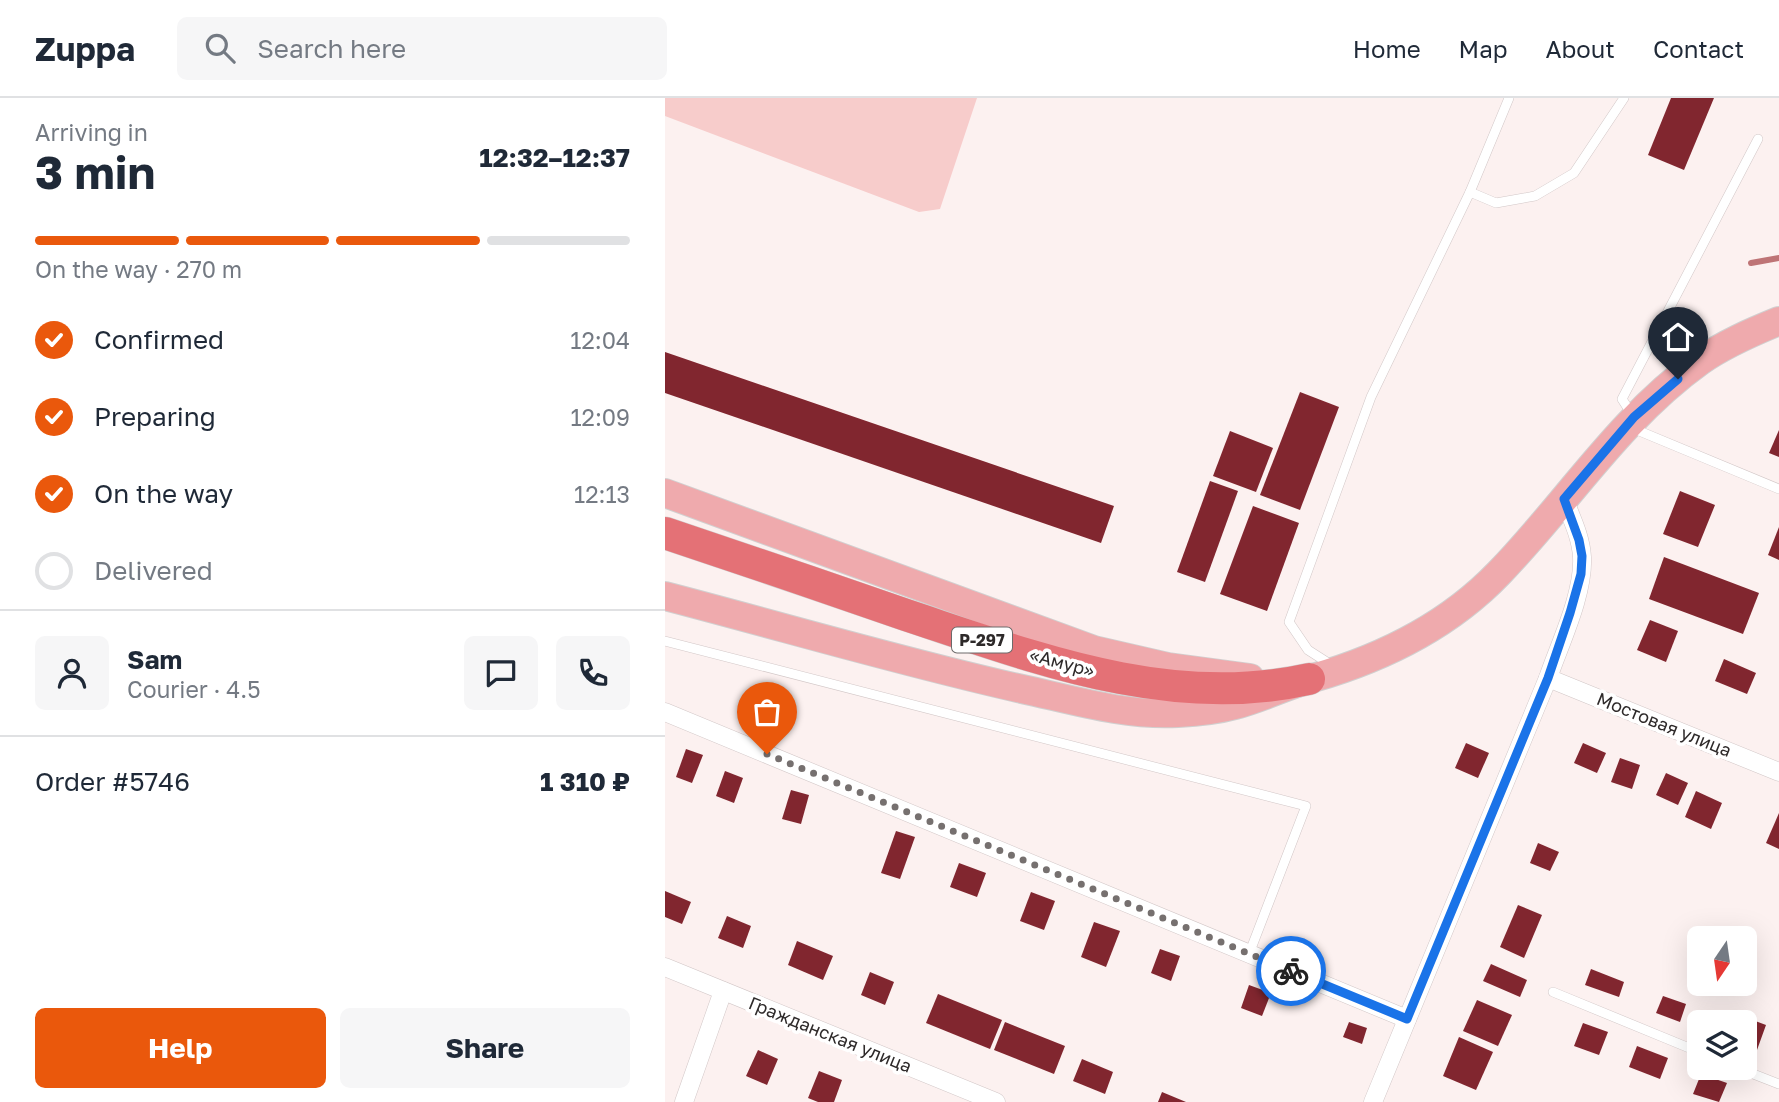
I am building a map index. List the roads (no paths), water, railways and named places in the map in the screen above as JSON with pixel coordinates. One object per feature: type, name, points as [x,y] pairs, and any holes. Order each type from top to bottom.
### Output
[{"type":"highway","name":"«Амур»","points":[[665,533],[991,643],[1097,673],[1164,685],[1219,690],[1276,686],[1309,679]]},
{"type":"main road","points":[[665,596],[953,673],[1105,708],[1157,714],[1213,710],[1237,705],[1340,670],[1399,646],[1435,625],[1477,595],[1522,548],[1631,421],[1700,361],[1745,335],[1779,321]]},
{"type":"main road","points":[[665,493],[1094,650],[1168,667],[1256,679],[1309,679]]},
{"type":"street","points":[[1373,1102],[1548,678],[1570,613],[1581,574],[1582,556],[1564,499]]},
{"type":"street","name":"Мостовая улица","points":[[1548,678],[1779,772]]},
{"type":"street","points":[[665,712],[1407,1019]]},
{"type":"street","name":"Гражданская улица","points":[[665,967],[996,1102]]},
{"type":"street","points":[[684,1102],[723,991]]},
{"type":"lane","points":[[1340,670],[1308,650],[1289,622],[1371,397],[1470,192],[1509,98]]},
{"type":"lane","points":[[1470,192],[1496,202],[1535,196],[1574,173],[1624,98]]},
{"type":"lane","points":[[1758,139],[1622,399],[1631,421],[1779,489]]},
{"type":"lane","points":[[665,641],[1306,806],[1249,954]]},
{"type":"lane","points":[[1553,992],[1687,1047]]},
{"type":"lane","points":[[1757,1075],[1779,1084]]},
{"type":"waterway","points":[[1751,263],[1779,258]]}]
